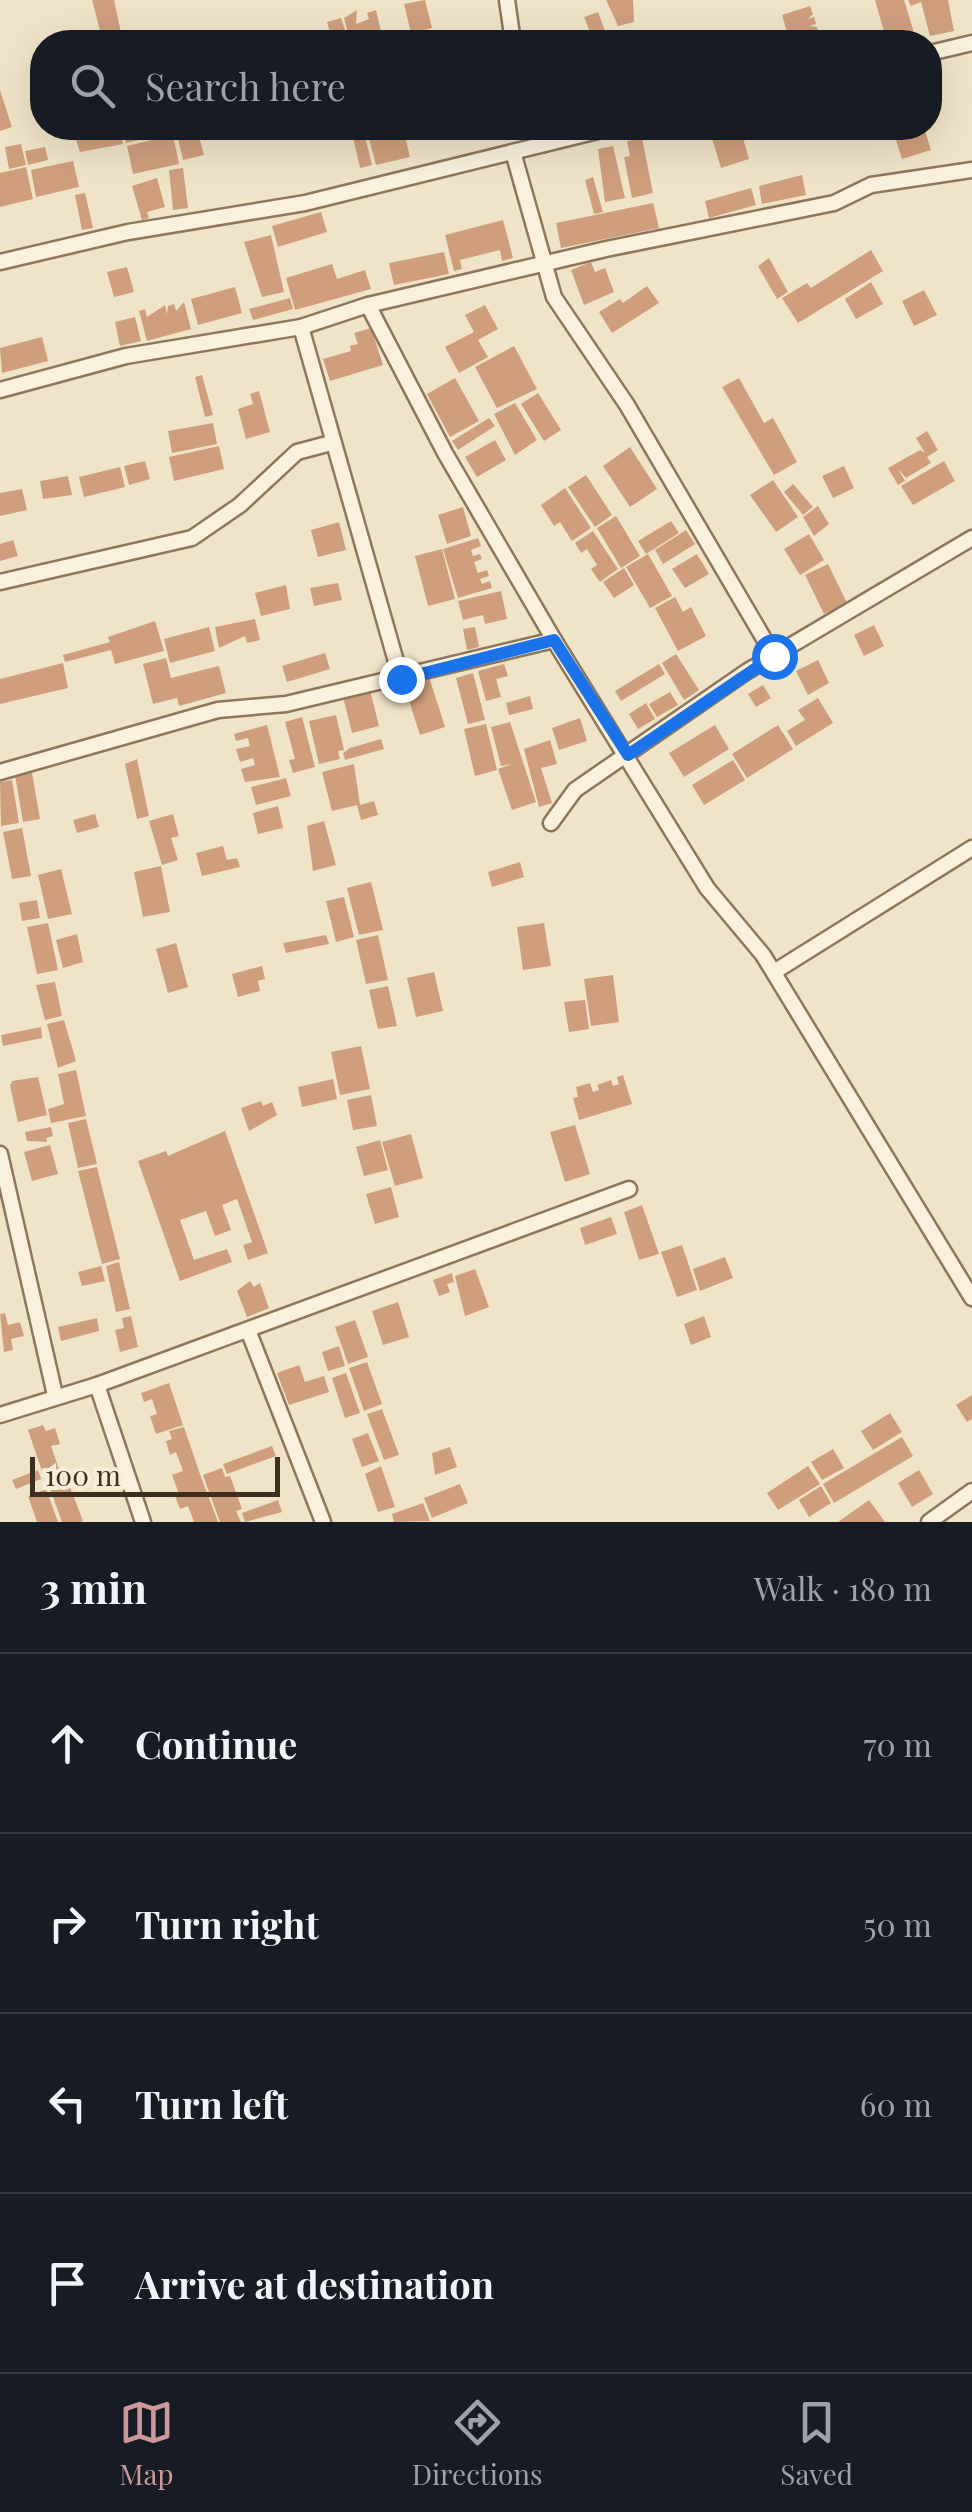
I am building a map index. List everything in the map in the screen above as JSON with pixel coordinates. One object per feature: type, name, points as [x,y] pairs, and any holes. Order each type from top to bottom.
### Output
[{"type":"street","points":[[507,0],[511,30]]},
{"type":"street","points":[[942,50],[972,43]]},
{"type":"street","points":[[544,140],[545,144]]},
{"type":"street","points":[[0,262],[128,232],[305,204],[561,140]]},
{"type":"street","points":[[514,152],[554,297],[627,404],[774,656]]},
{"type":"street","points":[[0,390],[126,356],[301,327],[368,305],[834,203],[871,185],[972,170]]},
{"type":"street","points":[[368,305],[445,454],[554,640],[707,888],[774,972],[972,1298]]},
{"type":"street","points":[[301,327],[401,679]]},
{"type":"street","points":[[0,582],[192,538],[240,506],[297,452],[331,442]]},
{"type":"street","points":[[550,824],[575,790],[774,656],[972,538]]},
{"type":"street","points":[[0,772],[218,710],[286,704],[554,640]]},
{"type":"street","points":[[774,972],[972,848]]},
{"type":"street","points":[[0,1154],[55,1396]]},
{"type":"street","points":[[0,1415],[97,1386],[629,1189]]},
{"type":"street","points":[[248,1330],[322,1522]]},
{"type":"street","points":[[97,1386],[142,1522]]},
{"type":"street","points":[[928,1522],[972,1491]]},
{"type":"building","points":[[92,0],[114,0],[120,30],[100,30]]},
{"type":"building","points":[[425,0],[432,28],[410,30],[404,4]]},
{"type":"building","points":[[606,0],[633,0],[634,22],[618,26]]},
{"type":"building","points":[[875,0],[904,0],[913,30],[884,30]]},
{"type":"building","points":[[908,0],[948,0],[954,31],[928,30],[921,2],[911,6]]},
{"type":"building","points":[[810,6],[813,14],[808,19],[814,17],[816,24],[809,26],[818,30],[786,30],[782,15]]},
{"type":"building","points":[[357,10],[356,24],[369,19],[367,13],[376,10],[381,30],[347,30],[344,18]]},
{"type":"building","points":[[598,12],[605,30],[589,30],[584,17]]},
{"type":"building","points":[[341,18],[345,30],[329,30],[327,22]]},
{"type":"building","points":[[0,90],[12,127],[0,131]]},
{"type":"building","points":[[76,140],[122,140],[123,144],[80,152]]},
{"type":"building","points":[[174,140],[179,164],[133,174],[127,146]]},
{"type":"building","points":[[178,140],[200,140],[204,155],[183,160]]},
{"type":"building","points":[[354,140],[366,140],[372,165],[360,168]]},
{"type":"building","points":[[369,140],[406,140],[410,157],[376,165]]},
{"type":"building","points":[[642,140],[653,193],[632,198],[624,157],[630,156],[627,141]]},
{"type":"building","points":[[712,140],[743,140],[749,159],[721,168]]},
{"type":"building","points":[[896,140],[928,140],[931,150],[902,159]]},
{"type":"building","points":[[21,144],[26,165],[9,169],[5,147]]},
{"type":"building","points":[[613,146],[625,198],[605,202],[598,149]]},
{"type":"building","points":[[45,147],[48,160],[28,165],[25,151]]},
{"type":"building","points":[[73,161],[79,187],[36,197],[31,170]]},
{"type":"building","points":[[26,167],[33,199],[0,207],[0,173]]},
{"type":"building","points":[[183,168],[188,208],[173,210],[169,170]]},
{"type":"building","points":[[802,175],[806,195],[762,204],[759,186]]},
{"type":"building","points":[[593,177],[603,212],[594,214],[585,180]]},
{"type":"building","points":[[157,178],[165,207],[147,212],[149,218],[142,220],[132,186]]},
{"type":"building","points":[[751,188],[756,205],[709,218],[705,201]]},
{"type":"building","points":[[85,193],[93,228],[82,230],[75,195]]},
{"type":"building","points":[[653,203],[659,228],[561,248],[556,223]]},
{"type":"building","points":[[321,212],[327,232],[278,247],[272,226]]},
{"type":"building","points":[[503,220],[513,258],[502,261],[500,250],[460,260],[462,269],[454,271],[445,235]]},
{"type":"building","points":[[271,235],[284,292],[262,297],[244,242]]},
{"type":"building","points":[[871,250],[883,271],[798,323],[782,298],[807,283],[811,288]]},
{"type":"building","points":[[444,252],[449,274],[394,285],[389,263]]},
{"type":"building","points":[[769,258],[788,292],[777,299],[758,266]]},
{"type":"building","points":[[591,262],[595,272],[605,268],[614,292],[584,305],[571,270]]},
{"type":"building","points":[[332,264],[337,279],[365,270],[371,289],[295,310],[286,278]]},
{"type":"building","points":[[127,267],[134,292],[114,297],[107,272]]},
{"type":"building","points":[[871,282],[883,304],[856,319],[845,299]]},
{"type":"building","points":[[647,286],[659,303],[612,333],[599,312],[620,299],[623,303]]},
{"type":"building","points":[[235,287],[242,313],[198,325],[191,299]]},
{"type":"building","points":[[924,290],[937,315],[914,326],[902,301]]},
{"type":"building","points":[[290,298],[293,309],[253,320],[249,309]]},
{"type":"building","points":[[184,302],[191,329],[147,341],[139,311],[145,309],[147,317],[165,305],[167,314],[168,306],[174,304],[176,311]]},
{"type":"building","points":[[485,305],[498,329],[478,340],[488,357],[459,373],[445,347],[474,332],[465,315]]},
{"type":"building","points":[[135,317],[141,341],[120,346],[115,322]]},
{"type":"building","points":[[371,328],[383,365],[330,381],[323,359],[351,351],[350,346],[358,344],[354,333]]},
{"type":"building","points":[[42,337],[48,361],[2,373],[0,348]]},
{"type":"building","points":[[514,346],[537,389],[497,408],[475,367]]},
{"type":"building","points":[[202,375],[213,415],[205,417],[195,377]]},
{"type":"building","points":[[455,378],[479,421],[450,437],[427,394]]},
{"type":"building","points":[[739,378],[764,423],[773,418],[797,462],[774,475],[722,387]]},
{"type":"building","points":[[259,391],[270,432],[246,439],[238,409],[253,404],[250,394]]},
{"type":"building","points":[[538,393],[561,430],[544,441],[521,404]]},
{"type":"building","points":[[515,403],[537,440],[515,455],[494,414]]},
{"type":"building","points":[[489,418],[495,426],[458,450],[452,441]]},
{"type":"building","points":[[213,423],[217,444],[172,453],[168,431]]},
{"type":"building","points":[[927,431],[938,450],[927,457],[931,463],[906,478],[898,469],[905,481],[898,485],[888,468],[920,450],[925,453],[916,438]]},
{"type":"building","points":[[495,440],[506,460],[477,477],[465,457]]},
{"type":"building","points":[[219,446],[224,469],[174,481],[169,457]]},
{"type":"building","points":[[630,447],[657,489],[630,507],[603,466]]},
{"type":"building","points":[[145,461],[150,479],[129,485],[124,466]]},
{"type":"building","points":[[944,461],[955,481],[913,505],[901,486]]},
{"type":"building","points":[[844,466],[854,488],[833,498],[822,476]]},
{"type":"building","points":[[120,467],[125,487],[84,497],[79,477]]},
{"type":"building","points":[[586,475],[612,515],[595,527],[568,487]]},
{"type":"building","points":[[68,476],[72,495],[43,499],[40,481]]},
{"type":"building","points":[[773,480],[798,517],[776,532],[750,495]]},
{"type":"building","points":[[793,484],[813,507],[803,515],[784,492]]},
{"type":"building","points":[[565,488],[591,528],[572,541],[560,522],[554,526],[541,505]]},
{"type":"building","points":[[22,489],[27,510],[0,516],[0,493]]},
{"type":"building","points":[[818,506],[829,524],[814,536],[803,517]]},
{"type":"building","points":[[463,507],[471,536],[447,544],[438,515]]},
{"type":"building","points":[[616,516],[640,556],[621,568],[597,528]]},
{"type":"building","points":[[671,521],[679,533],[646,554],[638,541]]},
{"type":"building","points":[[339,522],[346,550],[318,557],[311,530]]},
{"type":"building","points":[[686,530],[695,544],[663,564],[655,550]]},
{"type":"building","points":[[593,531],[618,569],[600,582],[591,569],[597,565],[587,549],[581,553],[575,543]]},
{"type":"building","points":[[809,534],[824,560],[800,575],[784,549]]},
{"type":"building","points":[[478,538],[481,546],[471,550],[473,556],[480,554],[482,559],[474,562],[478,573],[487,570],[489,576],[480,579],[482,584],[490,581],[492,588],[458,598],[443,549]]},
{"type":"building","points":[[13,540],[18,556],[0,561],[0,544]]},
{"type":"building","points":[[442,549],[455,599],[428,606],[415,556]]},
{"type":"building","points":[[648,554],[672,596],[650,608],[626,567]]},
{"type":"building","points":[[697,554],[709,574],[685,588],[672,569]]},
{"type":"building","points":[[828,564],[847,603],[824,614],[805,575]]},
{"type":"building","points":[[624,568],[634,585],[614,598],[603,582]]},
{"type":"building","points":[[338,583],[342,600],[314,606],[310,588]]},
{"type":"building","points":[[286,585],[290,609],[261,616],[255,593]]},
{"type":"building","points":[[501,591],[507,619],[485,624],[483,615],[463,620],[458,601]]},
{"type":"building","points":[[675,597],[683,612],[691,607],[706,636],[678,651],[655,608]]},
{"type":"building","points":[[255,619],[260,640],[247,643],[245,636],[219,648],[215,627]]},
{"type":"building","points":[[155,621],[164,651],[115,664],[111,650],[65,662],[63,655],[110,642],[108,637]]},
{"type":"building","points":[[874,625],[884,646],[864,656],[854,635]]},
{"type":"building","points":[[209,627],[215,651],[170,663],[164,639]]},
{"type":"building","points":[[475,627],[479,647],[467,650],[463,629]]},
{"type":"building","points":[[325,653],[330,669],[287,682],[282,666]]},
{"type":"building","points":[[676,654],[699,690],[684,700],[662,663]]},
{"type":"building","points":[[166,658],[171,678],[219,666],[226,693],[179,706],[177,698],[153,704],[143,664]]},
{"type":"building","points":[[818,660],[829,683],[808,695],[796,671]]},
{"type":"building","points":[[63,663],[68,688],[0,704],[0,679]]},
{"type":"building","points":[[504,664],[508,676],[496,679],[501,697],[486,701],[478,671]]},
{"type":"building","points":[[659,664],[665,674],[621,701],[615,691]]},
{"type":"building","points":[[473,673],[485,720],[468,724],[456,678]]},
{"type":"building","points":[[429,677],[445,727],[420,735],[404,685]]},
{"type":"building","points":[[763,685],[771,698],[756,707],[748,694]]},
{"type":"building","points":[[370,690],[379,726],[352,733],[343,697]]},
{"type":"building","points":[[670,692],[678,705],[657,717],[649,704]]},
{"type":"building","points":[[530,696],[533,709],[509,715],[506,703]]},
{"type":"building","points":[[818,698],[833,723],[796,746],[787,731],[805,720],[798,710]]},
{"type":"building","points":[[646,703],[655,719],[638,729],[629,714]]},
{"type":"building","points":[[336,715],[344,750],[338,751],[340,759],[319,764],[309,721]]},
{"type":"building","points":[[302,717],[315,767],[293,773],[289,760],[295,759],[285,722]]},
{"type":"building","points":[[580,718],[587,741],[559,750],[552,728]]},
{"type":"building","points":[[510,722],[536,802],[512,810],[498,769],[512,764],[501,766],[491,727]]},
{"type":"building","points":[[486,724],[497,770],[475,776],[464,729]]},
{"type":"building","points":[[267,725],[280,777],[245,782],[241,769],[255,765],[253,758],[240,762],[236,749],[250,746],[248,738],[236,741],[234,734]]},
{"type":"building","points":[[715,725],[729,749],[684,777],[669,753]]},
{"type":"building","points":[[778,725],[793,749],[747,778],[732,754]]},
{"type":"building","points":[[381,739],[384,749],[345,760],[343,753],[350,748]]},
{"type":"building","points":[[550,740],[557,764],[541,768],[552,803],[539,807],[524,749]]},
{"type":"building","points":[[137,759],[149,816],[137,819],[125,764]]},
{"type":"building","points":[[733,760],[745,780],[704,805],[692,785]]},
{"type":"building","points":[[354,764],[360,805],[374,801],[378,815],[361,820],[357,805],[332,811],[322,772]]},
{"type":"building","points":[[32,773],[40,819],[23,822],[15,775]]},
{"type":"building","points":[[286,778],[291,796],[256,805],[251,787]]},
{"type":"building","points":[[12,780],[19,823],[1,826],[0,782]]},
{"type":"building","points":[[278,806],[283,828],[258,834],[253,813]]},
{"type":"building","points":[[95,814],[99,827],[77,833],[73,820]]},
{"type":"building","points":[[173,814],[179,836],[171,838],[178,860],[162,865],[149,821]]},
{"type":"building","points":[[324,821],[336,865],[313,871],[307,826]]},
{"type":"building","points":[[22,828],[31,876],[12,879],[3,832]]},
{"type":"building","points":[[223,846],[227,860],[237,858],[240,867],[202,876],[196,853]]},
{"type":"building","points":[[520,862],[524,877],[492,887],[488,872]]},
{"type":"building","points":[[161,866],[170,912],[143,917],[134,872]]},
{"type":"building","points":[[61,869],[72,914],[48,919],[38,875]]},
{"type":"building","points":[[371,882],[383,930],[359,935],[347,888]]},
{"type":"building","points":[[344,897],[354,937],[336,942],[326,901]]},
{"type":"building","points":[[37,900],[40,918],[22,921],[19,903]]},
{"type":"building","points":[[48,923],[58,970],[37,974],[27,927]]},
{"type":"building","points":[[544,923],[551,966],[523,970],[517,927]]},
{"type":"building","points":[[77,934],[83,962],[63,968],[56,940]]},
{"type":"building","points":[[326,935],[329,944],[286,953],[283,943]]},
{"type":"building","points":[[378,935],[388,980],[366,984],[356,940]]},
{"type":"building","points":[[176,943],[188,987],[168,993],[156,949]]},
{"type":"building","points":[[262,966],[265,979],[258,981],[260,991],[238,997],[232,974]]},
{"type":"building","points":[[434,972],[443,1011],[416,1017],[407,978]]},
{"type":"building","points":[[613,975],[619,1022],[591,1026],[584,979]]},
{"type":"building","points":[[55,982],[62,1016],[45,1020],[36,985]]},
{"type":"building","points":[[388,986],[397,1026],[378,1029],[369,990]]},
{"type":"building","points":[[585,1000],[589,1029],[569,1032],[564,1002]]},
{"type":"building","points":[[64,1020],[76,1061],[58,1068],[47,1024]]},
{"type":"building","points":[[41,1027],[42,1038],[3,1046],[1,1035]]},
{"type":"building","points":[[361,1046],[370,1089],[340,1095],[331,1052]]},
{"type":"building","points":[[76,1070],[86,1116],[51,1123],[48,1109],[64,1104],[58,1074]]},
{"type":"building","points":[[623,1075],[632,1104],[579,1120],[573,1098],[578,1097],[576,1087],[590,1083],[593,1092],[599,1090],[597,1085],[611,1080],[613,1086],[619,1084],[617,1077]]},
{"type":"building","points":[[38,1077],[47,1115],[18,1122],[12,1081]]},
{"type":"building","points":[[333,1079],[337,1099],[302,1107],[298,1087]]},
{"type":"building","points":[[371,1095],[377,1126],[353,1130],[347,1100]]},
{"type":"building","points":[[261,1101],[263,1106],[272,1102],[277,1115],[249,1131],[241,1108]]},
{"type":"building","points":[[86,1119],[97,1164],[78,1168],[68,1123]]},
{"type":"building","points":[[575,1125],[590,1174],[565,1182],[550,1132]]},
{"type":"building","points":[[51,1127],[53,1136],[46,1138],[47,1142],[27,1141],[25,1132]]},
{"type":"building","points":[[225,1131],[268,1253],[248,1260],[243,1245],[252,1242],[237,1199],[222,1205],[231,1230],[215,1236],[206,1211],[180,1220],[194,1260],[227,1249],[232,1262],[180,1281],[138,1161],[166,1151],[168,1156]]},
{"type":"building","points":[[411,1134],[423,1178],[395,1186],[382,1142]]},
{"type":"building","points":[[380,1140],[388,1170],[364,1176],[356,1147]]},
{"type":"building","points":[[50,1145],[58,1174],[32,1181],[24,1152]]},
{"type":"building","points":[[97,1167],[120,1259],[102,1264],[78,1171]]},
{"type":"building","points":[[391,1187],[399,1217],[375,1224],[366,1194]]},
{"type":"building","points":[[642,1205],[659,1254],[639,1260],[624,1212]]},
{"type":"building","points":[[611,1217],[617,1234],[585,1245],[580,1228]]},
{"type":"building","points":[[682,1245],[697,1290],[677,1297],[661,1252]]},
{"type":"building","points":[[725,1257],[733,1278],[700,1291],[693,1269]]},
{"type":"building","points":[[119,1262],[130,1309],[116,1312],[106,1266]]},
{"type":"building","points":[[101,1266],[105,1281],[82,1286],[78,1272]]},
{"type":"building","points":[[475,1269],[489,1307],[465,1316],[455,1276]]},
{"type":"building","points":[[452,1273],[454,1282],[447,1284],[450,1292],[439,1296],[433,1280]]},
{"type":"building","points":[[250,1281],[254,1287],[260,1283],[269,1308],[247,1317],[237,1291]]},
{"type":"building","points":[[398,1302],[409,1337],[383,1345],[372,1311]]},
{"type":"building","points":[[5,1313],[8,1325],[20,1322],[24,1336],[11,1339],[13,1350],[4,1352],[0,1314]]},
{"type":"building","points":[[131,1316],[138,1347],[120,1352],[115,1330],[124,1328],[122,1318]]},
{"type":"building","points":[[704,1316],[711,1337],[691,1345],[684,1324]]},
{"type":"building","points":[[97,1318],[99,1331],[61,1341],[58,1327]]},
{"type":"building","points":[[355,1320],[368,1357],[348,1364],[335,1327]]},
{"type":"building","points":[[339,1346],[345,1366],[328,1371],[322,1352]]},
{"type":"building","points":[[367,1362],[382,1404],[364,1411],[349,1368]]},
{"type":"building","points":[[299,1365],[305,1382],[324,1376],[329,1392],[289,1405],[277,1373]]},
{"type":"building","points":[[346,1373],[360,1413],[345,1418],[332,1378]]},
{"type":"building","points":[[169,1383],[183,1425],[156,1434],[150,1416],[157,1414],[152,1399],[144,1402],[141,1393]]},
{"type":"building","points":[[972,1395],[972,1419],[967,1422],[956,1405]]},
{"type":"building","points":[[382,1409],[399,1455],[384,1460],[367,1414]]},
{"type":"building","points":[[890,1413],[902,1432],[873,1450],[861,1431]]},
{"type":"building","points":[[43,1425],[46,1431],[55,1428],[60,1444],[51,1446],[59,1469],[43,1474],[28,1430]]},
{"type":"building","points":[[184,1427],[218,1522],[194,1522],[188,1506],[180,1509],[175,1496],[179,1494],[172,1475],[183,1471],[176,1452],[170,1455],[166,1441],[172,1439],[169,1431]]},
{"type":"building","points":[[368,1433],[379,1461],[362,1467],[352,1439]]},
{"type":"building","points":[[902,1437],[913,1456],[834,1503],[823,1484]]},
{"type":"building","points":[[272,1446],[276,1456],[227,1474],[223,1464]]},
{"type":"building","points":[[450,1447],[457,1467],[435,1475],[432,1453]]},
{"type":"building","points":[[833,1449],[844,1468],[822,1480],[811,1462]]},
{"type":"building","points":[[381,1466],[395,1507],[378,1512],[365,1474]]},
{"type":"building","points":[[808,1466],[820,1484],[778,1510],[767,1493]]},
{"type":"building","points":[[222,1468],[225,1477],[230,1476],[242,1509],[236,1511],[241,1522],[220,1522],[203,1475]]},
{"type":"building","points":[[38,1470],[41,1479],[16,1489],[12,1480]]},
{"type":"building","points":[[919,1470],[933,1494],[912,1507],[898,1483]]},
{"type":"building","points":[[65,1474],[81,1522],[62,1522],[47,1480]]},
{"type":"building","points":[[460,1484],[468,1503],[432,1518],[424,1498]]},
{"type":"building","points":[[821,1486],[831,1503],[809,1517],[799,1500]]},
{"type":"building","points":[[46,1489],[58,1522],[37,1522],[28,1496]]},
{"type":"building","points":[[278,1500],[282,1512],[245,1522],[242,1513]]},
{"type":"building","points":[[869,1500],[885,1522],[838,1522]]},
{"type":"building","points":[[423,1503],[430,1521],[394,1522],[392,1514]]},
{"type":"route","points":[[401,679],[554,640],[628,755],[774,656]]}]
